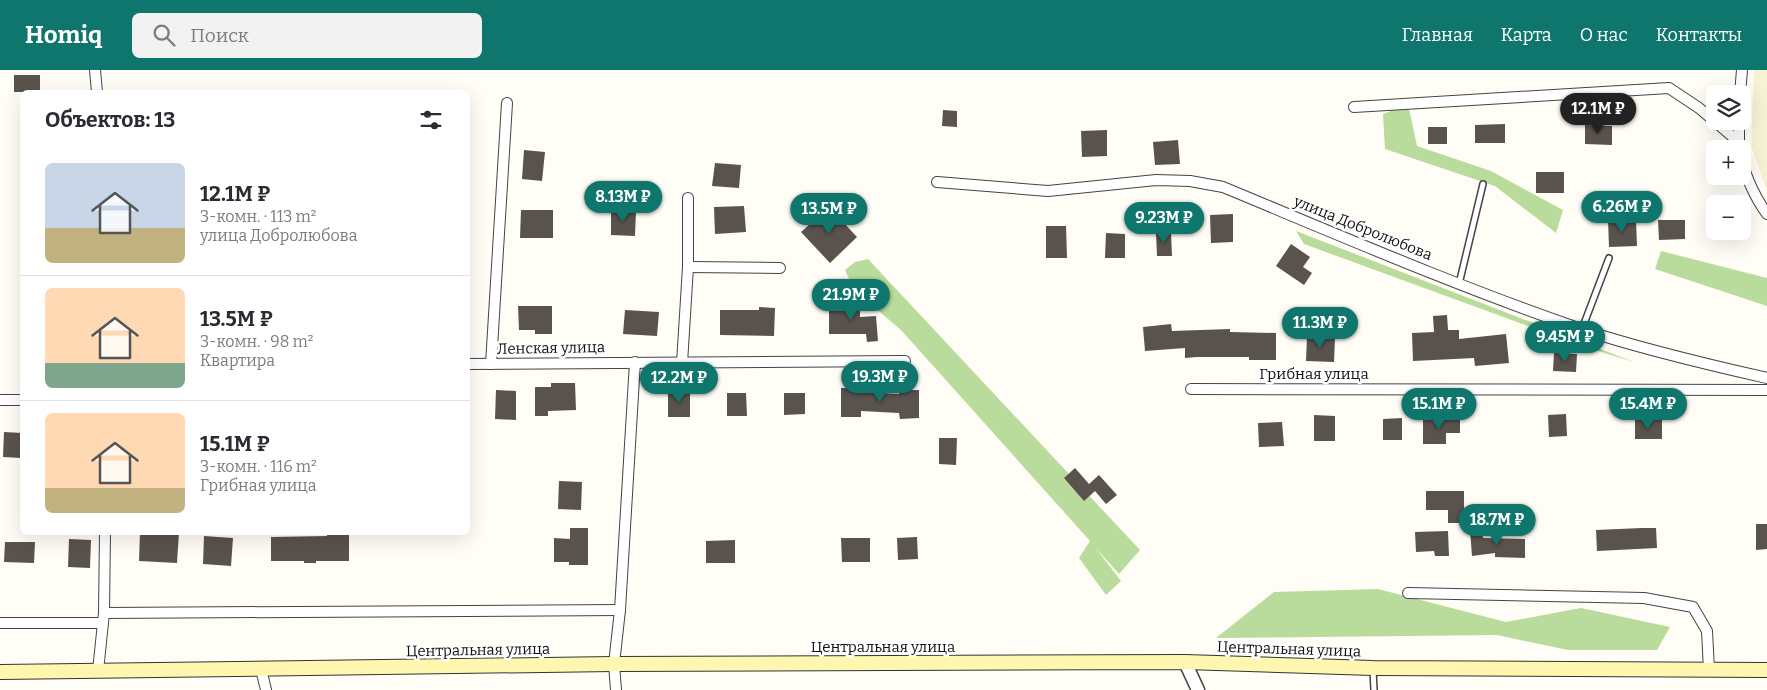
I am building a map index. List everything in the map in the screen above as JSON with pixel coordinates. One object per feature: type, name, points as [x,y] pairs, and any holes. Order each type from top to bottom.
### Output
[{"type":"main road","name":"Центральная улица","points":[[0,672],[614,664],[1185,662],[1373,668],[1767,670]]},
{"type":"street","points":[[95,70],[98,90]]},
{"type":"street","points":[[1741,85],[1742,70]]},
{"type":"street","points":[[1354,108],[1669,88],[1699,108],[1733,140]]},
{"type":"street","points":[[491,364],[507,103]]},
{"type":"street","name":"улица Добролюбова","points":[[937,182],[1048,191],[1156,180],[1190,181],[1223,187],[1459,284],[1582,329],[1698,362],[1767,378]]},
{"type":"street","points":[[1751,184],[1761,206],[1767,214]]},
{"type":"street","points":[[682,362],[688,268],[688,198]]},
{"type":"street","points":[[688,268],[780,268]]},
{"type":"street","name":"Ленская улица","points":[[470,364],[905,361]]},
{"type":"street","points":[[616,690],[614,664],[620,610],[635,362]]},
{"type":"street","name":"Грибная улица","points":[[1191,389],[1767,390]]},
{"type":"street","points":[[0,400],[20,400]]},
{"type":"street","points":[[98,671],[104,618],[105,535]]},
{"type":"street","points":[[1408,593],[1644,598],[1693,607],[1707,631],[1709,670]]},
{"type":"street","points":[[0,623],[104,618],[620,610]]},
{"type":"street","points":[[1185,662],[1198,690]]},
{"type":"street","points":[[261,669],[266,690]]},
{"type":"lane","points":[[1459,284],[1483,184]]},
{"type":"lane","points":[[1582,329],[1609,258]]},
{"type":"lane","points":[[1373,668],[1374,690]]},
{"type":"shaded area","points":[[1754,70],[1767,70],[1767,192],[1751,145]]},
{"type":"green space","points":[[1408,104],[1417,146],[1491,171],[1563,210],[1556,233],[1495,186],[1385,149],[1383,114]]},
{"type":"green space","points":[[1296,231],[1634,362],[1588,348],[1304,244]]},
{"type":"green space","points":[[1661,251],[1767,278],[1767,306],[1655,269]]},
{"type":"green space","points":[[868,259],[1140,550],[1119,574],[1095,547],[1121,581],[1106,595],[1079,558],[1090,541],[901,330],[854,290],[845,270],[855,262]]},
{"type":"green space","points":[[1378,589],[1506,622],[1581,608],[1670,627],[1657,650],[1568,650],[1497,635],[1216,638],[1274,592]]},
{"type":"building","points":[[14,75],[40,75],[40,90],[20,90],[20,92],[14,92]]},
{"type":"building","points":[[943,110],[957,111],[957,127],[942,126]]},
{"type":"building","points":[[1505,124],[1505,143],[1475,143],[1475,125]]},
{"type":"building","points":[[1585,125],[1612,126],[1612,145],[1585,144]]},
{"type":"building","points":[[1428,127],[1447,127],[1447,144],[1428,144]]},
{"type":"building","points":[[1107,130],[1107,156],[1082,157],[1081,131]]},
{"type":"building","points":[[1178,140],[1180,164],[1155,165],[1153,142]]},
{"type":"building","points":[[524,150],[545,152],[542,181],[522,179]]},
{"type":"building","points":[[715,163],[741,165],[739,188],[712,186]]},
{"type":"building","points":[[1536,172],[1564,172],[1564,193],[1536,193]]},
{"type":"building","points":[[1633,204],[1644,204],[1644,218],[1632,218]]},
{"type":"building","points":[[744,206],[746,232],[715,234],[714,207]]},
{"type":"building","points":[[829,207],[857,237],[830,263],[801,232]]},
{"type":"building","points":[[521,210],[553,210],[553,238],[520,238]]},
{"type":"building","points":[[611,210],[636,211],[635,236],[611,235]]},
{"type":"building","points":[[1233,214],[1233,242],[1211,243],[1210,215]]},
{"type":"building","points":[[1608,219],[1636,219],[1637,246],[1609,247]]},
{"type":"building","points":[[1658,220],[1685,220],[1685,239],[1659,240]]},
{"type":"building","points":[[1046,226],[1066,226],[1067,258],[1046,258]]},
{"type":"building","points":[[1106,233],[1125,234],[1125,258],[1105,258]]},
{"type":"building","points":[[1156,233],[1171,233],[1172,256],[1157,256]]},
{"type":"building","points":[[1291,244],[1310,257],[1303,267],[1312,273],[1304,285],[1276,266]]},
{"type":"building","points":[[829,302],[860,302],[860,317],[876,316],[878,341],[867,342],[866,334],[829,334]]},
{"type":"building","points":[[518,306],[552,306],[552,334],[535,334],[535,330],[519,330]]},
{"type":"building","points":[[759,307],[775,308],[774,336],[720,335],[720,310],[759,310]]},
{"type":"building","points":[[625,310],[659,312],[657,336],[623,334]]},
{"type":"building","points":[[1447,315],[1448,330],[1459,330],[1459,339],[1506,334],[1509,363],[1475,366],[1474,358],[1413,361],[1412,333],[1434,332],[1433,316]]},
{"type":"building","points":[[1171,324],[1172,331],[1230,329],[1230,332],[1276,333],[1276,360],[1249,360],[1249,357],[1185,358],[1185,348],[1145,351],[1143,327]]},
{"type":"building","points":[[1307,336],[1335,338],[1334,362],[1306,361]]},
{"type":"building","points":[[1554,353],[1577,354],[1576,372],[1553,371]]},
{"type":"building","points":[[551,383],[575,383],[576,410],[548,411],[548,416],[535,416],[535,387],[551,387]]},
{"type":"building","points":[[841,388],[861,388],[861,392],[899,394],[899,390],[919,390],[919,418],[900,419],[899,413],[861,411],[861,417],[841,417]]},
{"type":"building","points":[[496,390],[516,391],[516,420],[495,419]]},
{"type":"building","points":[[668,390],[690,391],[690,417],[668,417]]},
{"type":"building","points":[[727,393],[746,393],[747,416],[727,416]]},
{"type":"building","points":[[784,393],[805,393],[805,414],[784,415]]},
{"type":"building","points":[[1566,414],[1567,436],[1549,437],[1548,415]]},
{"type":"building","points":[[1314,415],[1335,416],[1335,441],[1314,441]]},
{"type":"building","points":[[1402,418],[1402,440],[1383,440],[1383,419]]},
{"type":"building","points":[[1423,419],[1460,419],[1460,433],[1446,433],[1446,444],[1423,444]]},
{"type":"building","points":[[1635,420],[1662,420],[1662,439],[1635,439]]},
{"type":"building","points":[[1282,422],[1284,446],[1259,447],[1258,423]]},
{"type":"building","points":[[4,432],[20,433],[20,458],[3,457]]},
{"type":"building","points":[[939,438],[957,438],[956,465],[939,464]]},
{"type":"building","points":[[1075,468],[1089,484],[1099,475],[1117,495],[1106,504],[1095,491],[1084,501],[1064,478]]},
{"type":"building","points":[[559,481],[582,482],[581,510],[558,509]]},
{"type":"building","points":[[1426,491],[1464,491],[1464,523],[1448,523],[1448,510],[1426,510]]},
{"type":"building","points":[[1756,524],[1767,524],[1767,549],[1756,550]]},
{"type":"building","points":[[570,528],[588,528],[588,565],[569,565],[569,562],[554,562],[554,538],[570,539]]},
{"type":"building","points":[[1656,528],[1657,548],[1597,551],[1596,530]]},
{"type":"building","points":[[1482,529],[1483,538],[1525,539],[1525,558],[1495,557],[1495,553],[1472,556],[1470,530]]},
{"type":"building","points":[[1448,531],[1449,556],[1435,556],[1434,551],[1416,552],[1415,532]]},
{"type":"building","points":[[140,535],[179,535],[177,563],[139,561]]},
{"type":"building","points":[[349,535],[349,561],[304,563],[304,561],[271,561],[271,537]]},
{"type":"building","points":[[204,536],[233,538],[231,566],[203,564]]},
{"type":"building","points":[[917,537],[918,559],[898,560],[897,538]]},
{"type":"building","points":[[841,538],[870,538],[870,562],[842,562]]},
{"type":"building","points":[[69,539],[91,540],[90,568],[68,567]]},
{"type":"building","points":[[735,540],[735,563],[706,563],[706,541]]},
{"type":"building","points":[[5,542],[35,542],[34,563],[4,562]]}]
